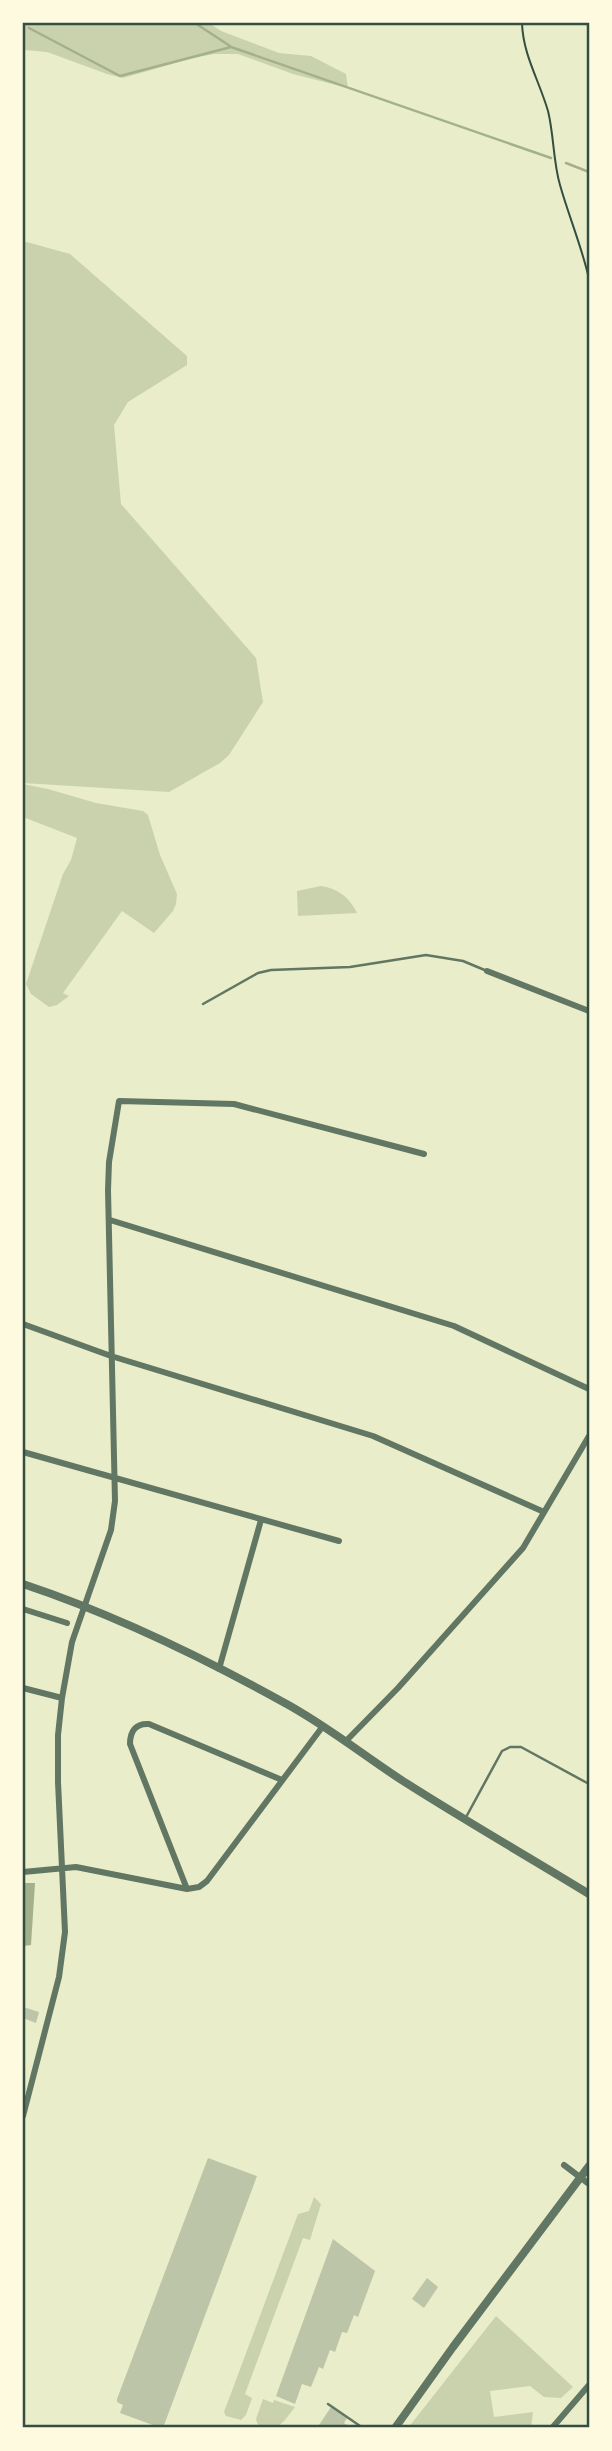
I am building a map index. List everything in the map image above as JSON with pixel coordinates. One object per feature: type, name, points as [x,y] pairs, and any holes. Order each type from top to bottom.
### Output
[{"type":"street","points":[[487,971],[589,1011]]},
{"type":"street","points":[[23,2116],[61,1969],[65,1922],[58,1735],[62,1698],[72,1642],[111,1530],[115,1480],[108,1190],[109,1162],[119,1101],[233,1104],[424,1154]]},
{"type":"street","points":[[110,1220],[454,1326],[589,1389]]},
{"type":"street","points":[[23,1324],[111,1356],[373,1436],[544,1512]]},
{"type":"street","points":[[346,1741],[398,1688],[523,1548],[589,1436]]},
{"type":"street","points":[[23,1452],[339,1541]]},
{"type":"street","points":[[219,1669],[261,1520]]},
{"type":"street","points":[[23,1584],[86,1606],[285,1703],[401,1779],[589,1894]]},
{"type":"street","points":[[23,1609],[67,1623]]},
{"type":"street","points":[[23,1688],[62,1698]]},
{"type":"street","points":[[187,1889],[130,1744],[130,1735],[134,1728],[149,1724],[282,1780]]},
{"type":"street","points":[[23,1872],[76,1867],[187,1889],[199,1887],[207,1881],[323,1726]]},
{"type":"street","points":[[564,2165],[589,2184]]},
{"type":"street","points":[[395,2428],[589,2165]]},
{"type":"street","points":[[552,2428],[589,2385]]},
{"type":"lane","points":[[203,1004],[258,973],[271,970],[350,967],[426,955],[463,961],[487,971]]},
{"type":"lane","points":[[465,1819],[502,1751],[510,1747],[522,1747],[589,1784]]},
{"type":"lane","points":[[328,2404],[363,2428]]},
{"type":"path","points":[[522,23],[526,56],[547,107],[561,187],[584,254],[589,279]]},
{"type":"shaded area","points":[[23,23],[209,23],[221,31],[279,53],[311,56],[346,74],[348,88],[293,74],[238,54],[214,54],[193,58],[123,78],[47,52],[23,52]]},
{"type":"shaded area","points":[[23,241],[70,254],[187,356],[187,365],[128,402],[114,425],[121,504],[256,658],[263,702],[229,755],[169,792],[23,783]]},
{"type":"shaded area","points":[[23,784],[96,803],[143,811],[148,815],[160,855],[177,894],[173,911],[154,933],[122,911],[63,993],[69,996],[57,1005],[49,1007],[31,994],[26,984],[77,838],[23,817]]},
{"type":"shaded area","points":[[321,886],[343,895],[357,913],[298,916],[297,891]]},
{"type":"shaded area","points":[[23,1883],[35,1883],[31,1945],[23,1946]]},
{"type":"shaded area","points":[[314,2197],[321,2204],[310,2240],[303,2238],[245,2394],[252,2398],[246,2415],[241,2420],[226,2416],[224,2412],[298,2214],[309,2211]]},
{"type":"shaded area","points":[[496,2316],[573,2387],[561,2398],[544,2397],[530,2386],[490,2391],[494,2417],[533,2412],[531,2428],[408,2428]]},
{"type":"shaded area","points":[[263,2399],[295,2407],[275,2428],[264,2428],[258,2425],[256,2419]]},
{"type":"building","points":[[23,2007],[39,2012],[36,2023],[23,2018]]},
{"type":"building","points":[[208,2158],[257,2176],[161,2428],[120,2413],[123,2405],[117,2402],[117,2399]]},
{"type":"building","points":[[333,2239],[375,2271],[358,2317],[354,2315],[347,2333],[342,2332],[335,2352],[330,2350],[323,2369],[319,2367],[311,2387],[302,2384],[295,2404],[276,2396]]},
{"type":"building","points":[[427,2278],[438,2287],[424,2308],[412,2299]]},
{"type":"building","points":[[331,2407],[347,2418],[344,2423],[351,2428],[317,2428]]},
{"type":"waterway","points":[[195,23],[230,46]]},
{"type":"waterway","points":[[29,28],[120,76],[231,47],[551,158]]},
{"type":"waterway","points":[[566,163],[589,172]]}]
